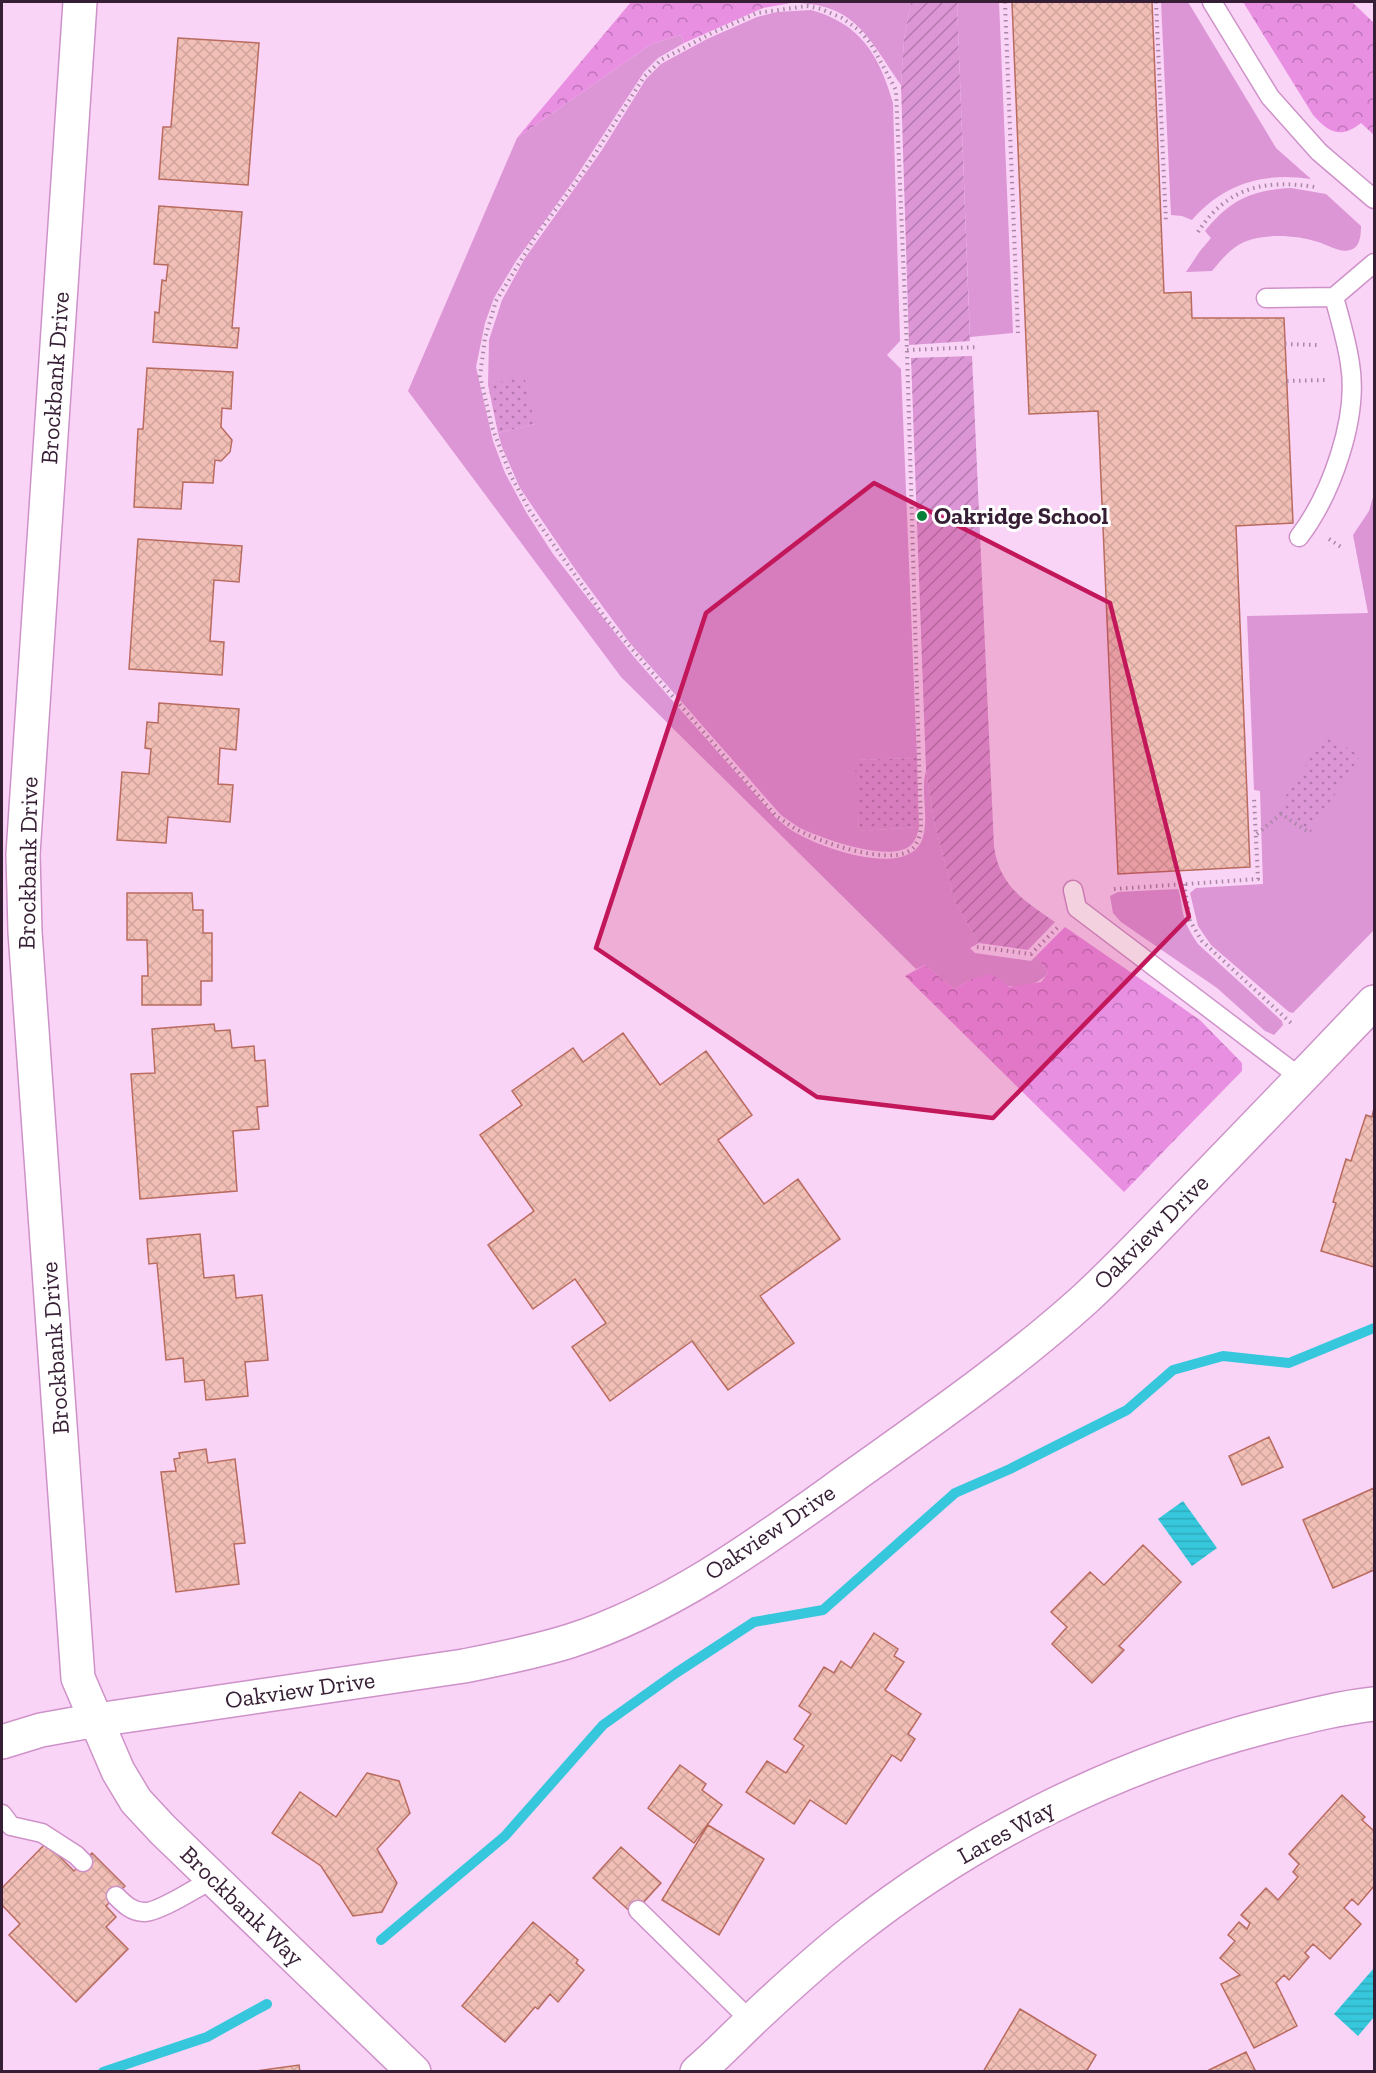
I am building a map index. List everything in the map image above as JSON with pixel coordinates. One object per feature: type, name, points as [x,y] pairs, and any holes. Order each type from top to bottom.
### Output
[{"type":"street","name":"Brockbank Drive","points":[[80,2],[24,854],[25,932],[78,1678],[97,1720]]},
{"type":"street","name":"Oakview Drive","points":[[2,1742],[41,1730],[97,1720],[464,1666],[518,1655],[572,1640],[624,1620],[674,1596],[767,1537],[931,1420],[1047,1332],[1121,1264],[1374,1002]]},
{"type":"street","name":"Lares Way","points":[[697,2072],[801,1975],[853,1931],[965,1854],[1026,1819],[1089,1788],[1222,1738],[1291,1720],[1374,1704]]},
{"type":"street","name":"Brockbank Way","points":[[97,1720],[118,1771],[136,1802],[414,2072]]},
{"type":"lane","points":[[1212,2],[1270,97],[1319,152],[1374,199]]},
{"type":"lane","points":[[1266,298],[1334,297],[1374,263]]},
{"type":"lane","points":[[1299,537],[1311,522],[1323,498],[1342,446],[1349,415],[1351,365],[1334,297]]},
{"type":"lane","points":[[1073,890],[1077,908],[1301,1078]]},
{"type":"lane","points":[[2,1814],[11,1826],[42,1833],[76,1854],[83,1862]]},
{"type":"lane","points":[[116,1896],[128,1908],[146,1913],[213,1878]]},
{"type":"lane","points":[[638,1910],[751,2021]]},
{"type":"path","points":[[1005,2],[1018,333]]},
{"type":"path","points":[[1156,2],[1166,223]]},
{"type":"path","points":[[807,6],[842,18],[860,31],[871,44],[896,90],[907,350],[921,826],[916,844],[910,851],[897,855],[877,855],[826,842],[796,829],[776,816],[606,619],[530,511],[511,476],[492,427],[480,376],[485,338],[496,301],[534,239],[584,171],[644,77],[661,60],[712,33],[757,13],[807,6]]},
{"type":"path","points":[[1198,232],[1222,203],[1248,189],[1270,184],[1292,183],[1325,188]]},
{"type":"path","points":[[907,350],[978,347]]},
{"type":"path","points":[[1287,381],[1351,380]]},
{"type":"path","points":[[1114,888],[1258,879],[1254,798]]},
{"type":"path","points":[[1256,834],[1281,814],[1310,833]]},
{"type":"path","points":[[1184,884],[1190,921],[1202,941],[1292,1024]]},
{"type":"path","points":[[977,947],[1030,954],[1060,924]]},
{"type":"highlighted area","points":[[874,483],[1110,603],[1189,917],[993,1118],[817,1097],[596,948],[706,613]]},
{"type":"shaded area","points":[[791,2],[911,2],[904,39],[901,85],[869,39],[845,16],[813,4]]},
{"type":"shaded area","points":[[911,2],[957,2],[970,341],[909,345],[901,85],[904,39]]},
{"type":"shaded area","points":[[957,2],[999,2],[1013,333],[970,337]]},
{"type":"shaded area","points":[[1161,2],[1188,2],[1276,148],[1311,179],[1277,177],[1261,179],[1231,189],[1217,197],[1192,220],[1171,215]]},
{"type":"shaded area","points":[[811,10],[843,24],[866,44],[881,70],[893,103],[900,341],[887,355],[901,369],[917,758],[856,760],[859,831],[919,827],[912,844],[903,850],[889,852],[857,848],[824,838],[800,828],[781,815],[629,642],[575,569],[520,488],[502,447],[498,433],[535,424],[488,385],[489,340],[502,300],[525,258],[602,150],[646,79],[661,64],[707,39],[757,17],[777,12]]},
{"type":"shaded area","points":[[681,35],[684,43],[658,58],[644,72],[574,180],[516,261],[494,298],[485,323],[476,367],[493,441],[505,473],[526,512],[553,554],[634,657],[776,818],[787,827],[810,840],[845,853],[883,859],[900,857],[913,851],[922,840],[925,823],[924,778],[926,770],[934,821],[955,902],[979,943],[970,948],[975,953],[1031,961],[1036,956],[1048,973],[1041,980],[1032,984],[1012,986],[972,979],[954,989],[925,965],[916,969],[621,677],[408,391],[517,138],[651,44]]},
{"type":"shaded area","points":[[1291,188],[1326,194],[1361,226],[1356,247],[1342,250],[1300,238],[1261,237],[1244,242],[1235,248],[1212,271],[1186,272],[1211,238],[1205,231],[1224,211],[1253,194]]},
{"type":"shaded area","points":[[972,356],[994,847],[997,861],[1008,883],[1024,899],[1055,922],[1028,950],[979,943],[955,902],[934,821],[926,770],[911,358]]},
{"type":"shaded area","points":[[524,376],[535,424],[498,433],[488,385]]},
{"type":"shaded area","points":[[1374,494],[1374,930],[1293,1013],[1211,945],[1198,926],[1190,893],[1196,888],[1263,884],[1260,791],[1254,790],[1247,616],[1368,613],[1353,535],[1369,511]]},
{"type":"shaded area","points":[[1326,734],[1360,756],[1310,833],[1276,811]]},
{"type":"shaded area","points":[[917,758],[919,827],[859,831],[855,760]]},
{"type":"shaded area","points":[[1178,889],[1185,921],[1198,944],[1282,1021],[1283,1025],[1274,1035],[1265,1031],[1217,988],[1121,922],[1113,913],[1110,896],[1118,892]]},
{"type":"green space","points":[[631,2],[791,3],[763,8],[684,43],[681,35],[651,44],[517,138]]},
{"type":"green space","points":[[1243,2],[1352,2],[1374,23],[1374,135],[1361,123],[1347,131],[1336,132],[1324,126],[1313,115]]},
{"type":"green space","points":[[1065,927],[1200,1020],[1242,1063],[1242,1071],[1124,1192],[905,976],[925,965],[954,989],[972,979],[992,974],[1009,987],[1041,982],[1048,973],[1036,956]]},
{"type":"water","points":[[1183,1501],[1217,1548],[1192,1566],[1158,1519]]},
{"type":"water","points":[[1374,1968],[1374,2017],[1358,2036],[1334,2014]]},
{"type":"building","points":[[1012,2],[1152,2],[1164,293],[1191,292],[1192,318],[1284,318],[1293,523],[1236,526],[1250,867],[1118,874],[1098,411],[1029,414]]},
{"type":"building","points":[[178,38],[259,43],[248,185],[159,179],[163,127],[171,127]]},
{"type":"building","points":[[159,206],[242,212],[232,328],[239,328],[237,348],[153,342],[155,312],[159,313],[162,280],[166,281],[168,265],[154,264]]},
{"type":"building","points":[[147,368],[233,372],[231,409],[222,408],[221,427],[232,440],[230,452],[221,461],[215,460],[213,483],[183,482],[181,509],[134,507],[138,429],[143,429]]},
{"type":"building","points":[[138,539],[242,546],[239,582],[214,580],[210,641],[224,642],[222,675],[129,669]]},
{"type":"building","points":[[159,703],[239,709],[236,750],[220,748],[218,784],[233,785],[230,822],[168,817],[166,843],[117,840],[122,772],[149,774],[151,749],[145,748],[147,722],[158,723]]},
{"type":"building","points":[[127,893],[192,893],[193,910],[203,910],[203,933],[212,933],[212,981],[201,981],[201,1005],[142,1005],[142,976],[148,976],[147,940],[127,940]]},
{"type":"building","points":[[214,1024],[215,1031],[230,1030],[232,1048],[254,1046],[255,1061],[265,1060],[268,1106],[257,1107],[259,1129],[233,1131],[237,1191],[140,1199],[131,1074],[155,1073],[152,1029]]},
{"type":"building","points":[[623,1033],[660,1085],[706,1051],[752,1115],[718,1140],[764,1204],[798,1179],[840,1239],[760,1296],[794,1343],[728,1390],[692,1341],[610,1401],[572,1347],[606,1323],[575,1279],[533,1309],[488,1245],[534,1211],[480,1135],[522,1105],[512,1091],[573,1048],[583,1062]]},
{"type":"building","points":[[1374,1108],[1374,1267],[1321,1251],[1336,1203],[1333,1202],[1346,1159],[1351,1161],[1366,1115],[1372,1117]]},
{"type":"building","points":[[200,1234],[204,1278],[234,1275],[236,1298],[262,1295],[268,1360],[245,1362],[248,1396],[206,1400],[204,1380],[185,1382],[183,1358],[166,1360],[157,1263],[149,1264],[147,1239]]},
{"type":"building","points":[[1269,1437],[1283,1467],[1242,1485],[1229,1456]]},
{"type":"building","points":[[206,1449],[208,1463],[235,1459],[245,1543],[234,1544],[239,1584],[176,1592],[161,1472],[176,1471],[174,1459],[180,1458],[179,1453]]},
{"type":"building","points":[[1374,1488],[1374,1570],[1333,1588],[1303,1520]]},
{"type":"building","points":[[1143,1545],[1181,1582],[1119,1646],[1124,1650],[1092,1683],[1052,1644],[1067,1627],[1051,1612],[1090,1572],[1104,1585]]},
{"type":"building","points":[[874,1633],[898,1649],[894,1656],[904,1662],[885,1690],[921,1714],[908,1734],[915,1739],[901,1761],[892,1755],[846,1824],[810,1800],[794,1824],[746,1792],[767,1761],[786,1773],[804,1746],[794,1739],[811,1714],[799,1706],[824,1667],[834,1673],[841,1661],[851,1668]]},
{"type":"building","points":[[680,1765],[706,1784],[702,1790],[722,1805],[694,1843],[648,1808]]},
{"type":"building","points":[[367,1773],[399,1781],[410,1813],[377,1849],[397,1883],[382,1912],[353,1916],[321,1866],[272,1833],[300,1792],[336,1817]]},
{"type":"building","points":[[1342,1795],[1365,1817],[1362,1820],[1374,1831],[1374,1886],[1358,1905],[1352,1899],[1344,1908],[1361,1924],[1330,1959],[1313,1944],[1305,1953],[1309,1957],[1289,1980],[1284,1975],[1276,1983],[1297,2026],[1254,2048],[1221,1984],[1240,1975],[1220,1958],[1235,1941],[1228,1935],[1239,1922],[1247,1929],[1250,1923],[1241,1915],[1266,1888],[1278,1900],[1298,1877],[1293,1872],[1299,1864],[1289,1854]]},
{"type":"building","points":[[708,1825],[764,1859],[719,1935],[662,1900]]},
{"type":"building","points":[[46,1843],[74,1871],[92,1853],[125,1886],[106,1906],[116,1917],[106,1927],[128,1949],[76,2002],[9,1935],[20,1924],[2,1905],[2,1888]]},
{"type":"building","points":[[621,1847],[661,1883],[633,1914],[593,1878]]},
{"type":"building","points":[[533,1922],[578,1960],[576,1963],[584,1970],[558,2002],[550,1994],[538,2009],[535,2007],[505,2042],[462,2006]]},
{"type":"building","points":[[1020,2009],[1096,2055],[1086,2072],[983,2072]]},
{"type":"building","points":[[1246,2052],[1256,2072],[1205,2072]]},
{"type":"building","points":[[299,2065],[300,2072],[248,2072]]},
{"type":"waterway","points":[[381,1940],[505,1836],[603,1725],[676,1673],[754,1622],[823,1610],[955,1493],[1010,1469],[1127,1410],[1173,1370],[1223,1356],[1289,1363],[1374,1328]]},
{"type":"waterway","points":[[103,2072],[207,2037],[267,2004]]},
{"type":"place","name":"Oakridge School","points":[[922,516]]}]
